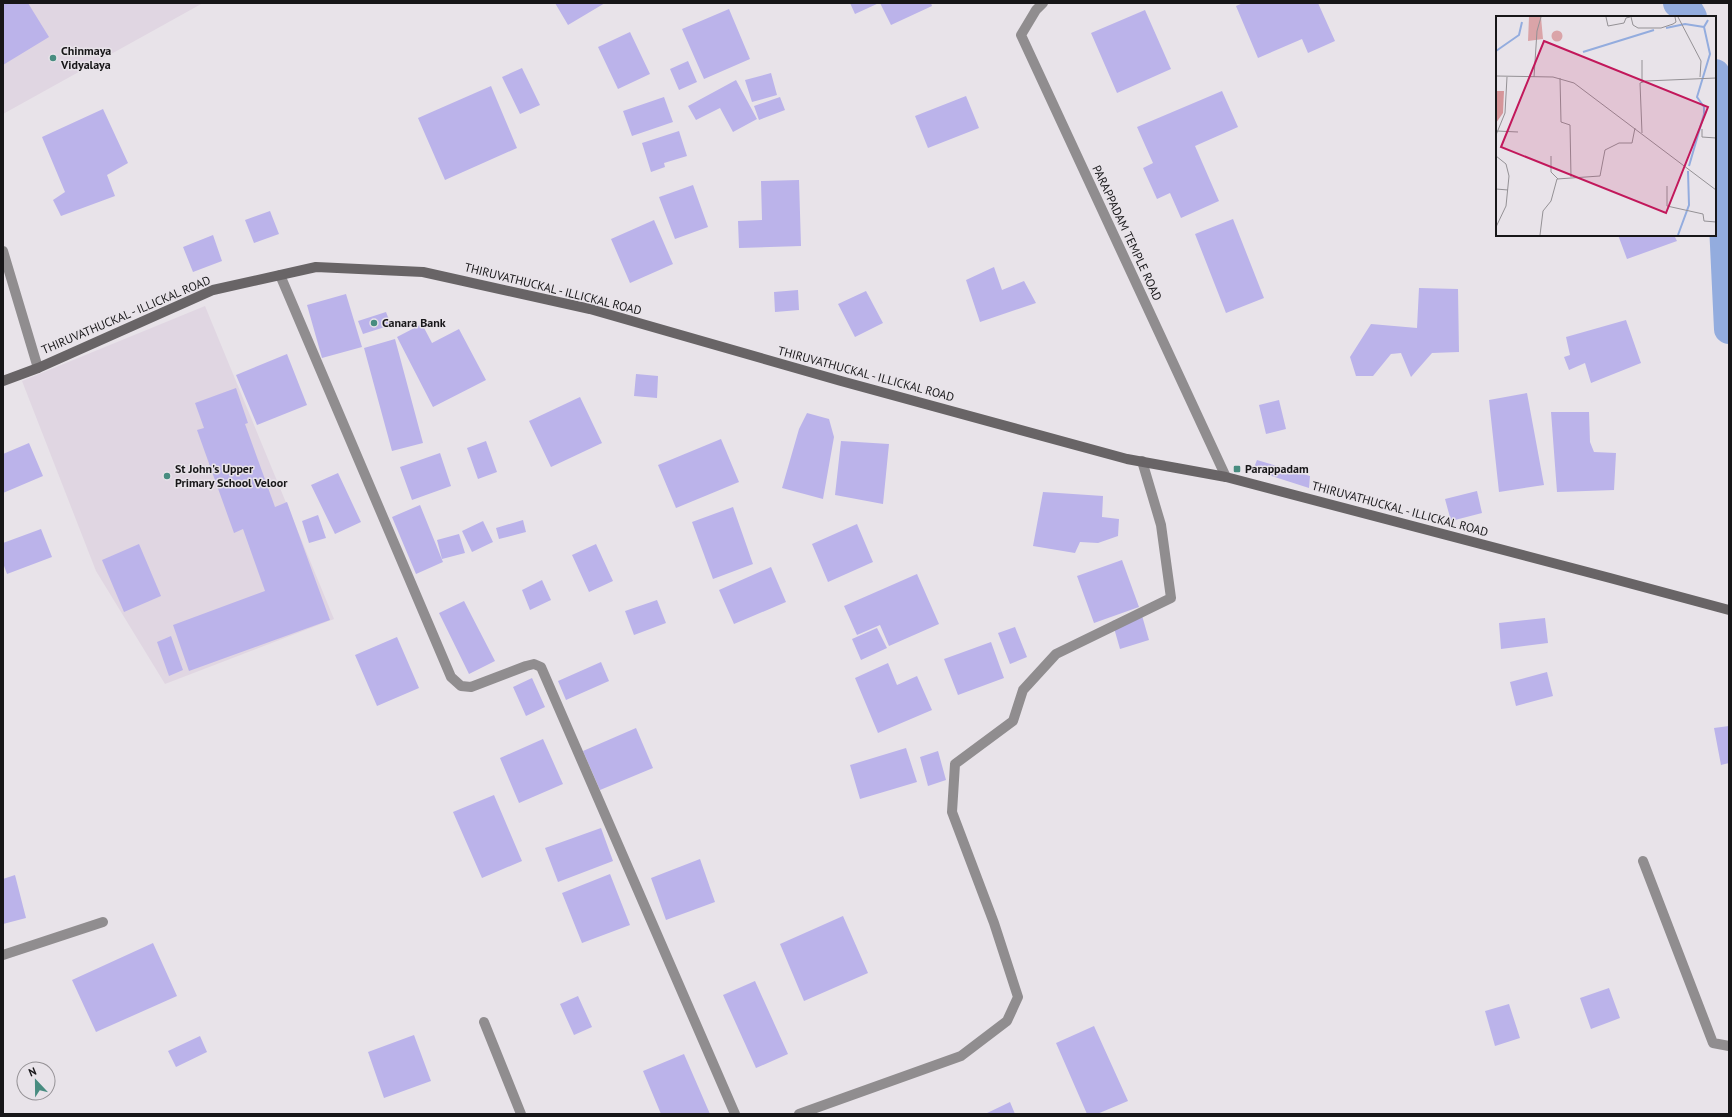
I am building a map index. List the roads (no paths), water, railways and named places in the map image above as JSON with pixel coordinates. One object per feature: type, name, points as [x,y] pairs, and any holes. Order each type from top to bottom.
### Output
[{"type":"main road","name":"THIRUVATHUCKAL - ILLICKAL ROAD","points":[[3,381],[38,368],[213,290],[316,267],[423,272],[590,309],[841,382],[1127,459],[1226,477],[1729,610]]},
{"type":"street","name":"PARAPPADAM TEMPLE ROAD","points":[[1038,5],[1021,35],[1226,477]]},
{"type":"street","points":[[3,251],[38,368]]},
{"type":"street","points":[[280,275],[451,677],[461,686],[471,687],[526,666],[534,664],[541,667],[734,1114]]},
{"type":"street","points":[[799,1114],[961,1056],[1007,1021],[1018,997],[994,923],[952,812],[955,764],[1013,721],[1024,690],[1056,654],[1171,598],[1161,525],[1142,461]]},
{"type":"street","points":[[1643,861],[1713,1043],[1729,1046]]},
{"type":"street","points":[[3,954],[103,922]]},
{"type":"street","points":[[484,1022],[521,1114]]},
{"type":"waterway","points":[[1678,3],[1688,10],[1691,16]]},
{"type":"waterway","points":[[1716,76],[1729,329]]},
{"type":"place","name":"Chinmaya Vidyalaya","points":[[53,58]]},
{"type":"place","name":"Canara Bank","points":[[374,323]]},
{"type":"place","name":"Parappadam","points":[[1237,469]]},
{"type":"place","name":"St John's Upper Primary School Veloor","points":[[167,476]]}]
